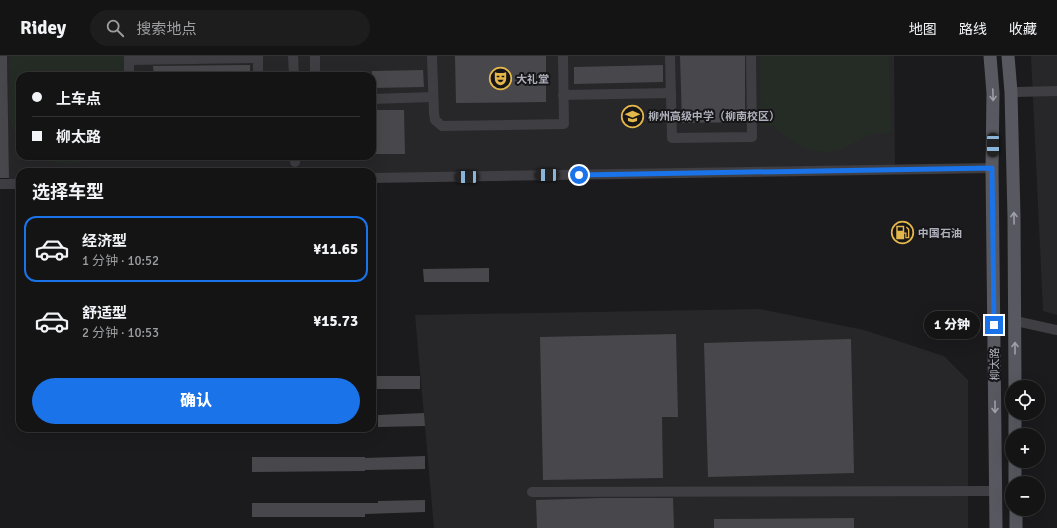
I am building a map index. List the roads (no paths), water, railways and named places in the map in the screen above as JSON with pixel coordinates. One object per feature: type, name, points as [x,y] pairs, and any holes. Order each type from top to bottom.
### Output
[{"type":"main road","name":"柳太路","points":[[990,56],[993,93],[992,168],[996,528]]},
{"type":"main road","name":"柳太路","points":[[1008,56],[1011,92],[1015,380]]},
{"type":"main road","points":[[1016,516],[1016,528]]},
{"type":"street","points":[[293,56],[294,72]]},
{"type":"street","points":[[315,56],[315,72]]},
{"type":"street","points":[[432,56],[435,120],[442,126],[564,124],[563,56]]},
{"type":"street","points":[[670,56],[672,138],[752,137],[751,56]]},
{"type":"street","points":[[129,72],[129,58],[258,57],[258,72]]},
{"type":"street","points":[[1011,92],[1057,91]]},
{"type":"street","points":[[563,95],[671,93]]},
{"type":"street","points":[[376,98],[433,98]]},
{"type":"street","points":[[376,178],[992,168]]},
{"type":"street","points":[[0,184],[16,184]]},
{"type":"street","points":[[1014,321],[1057,330]]},
{"type":"street","points":[[532,492],[996,491]]},
{"type":"place","name":"大礼堂","points":[[501,79]]},
{"type":"place","name":"柳州高级中学（柳南校区）","points":[[633,116]]},
{"type":"place","name":"中国石油","points":[[902,233]]}]
